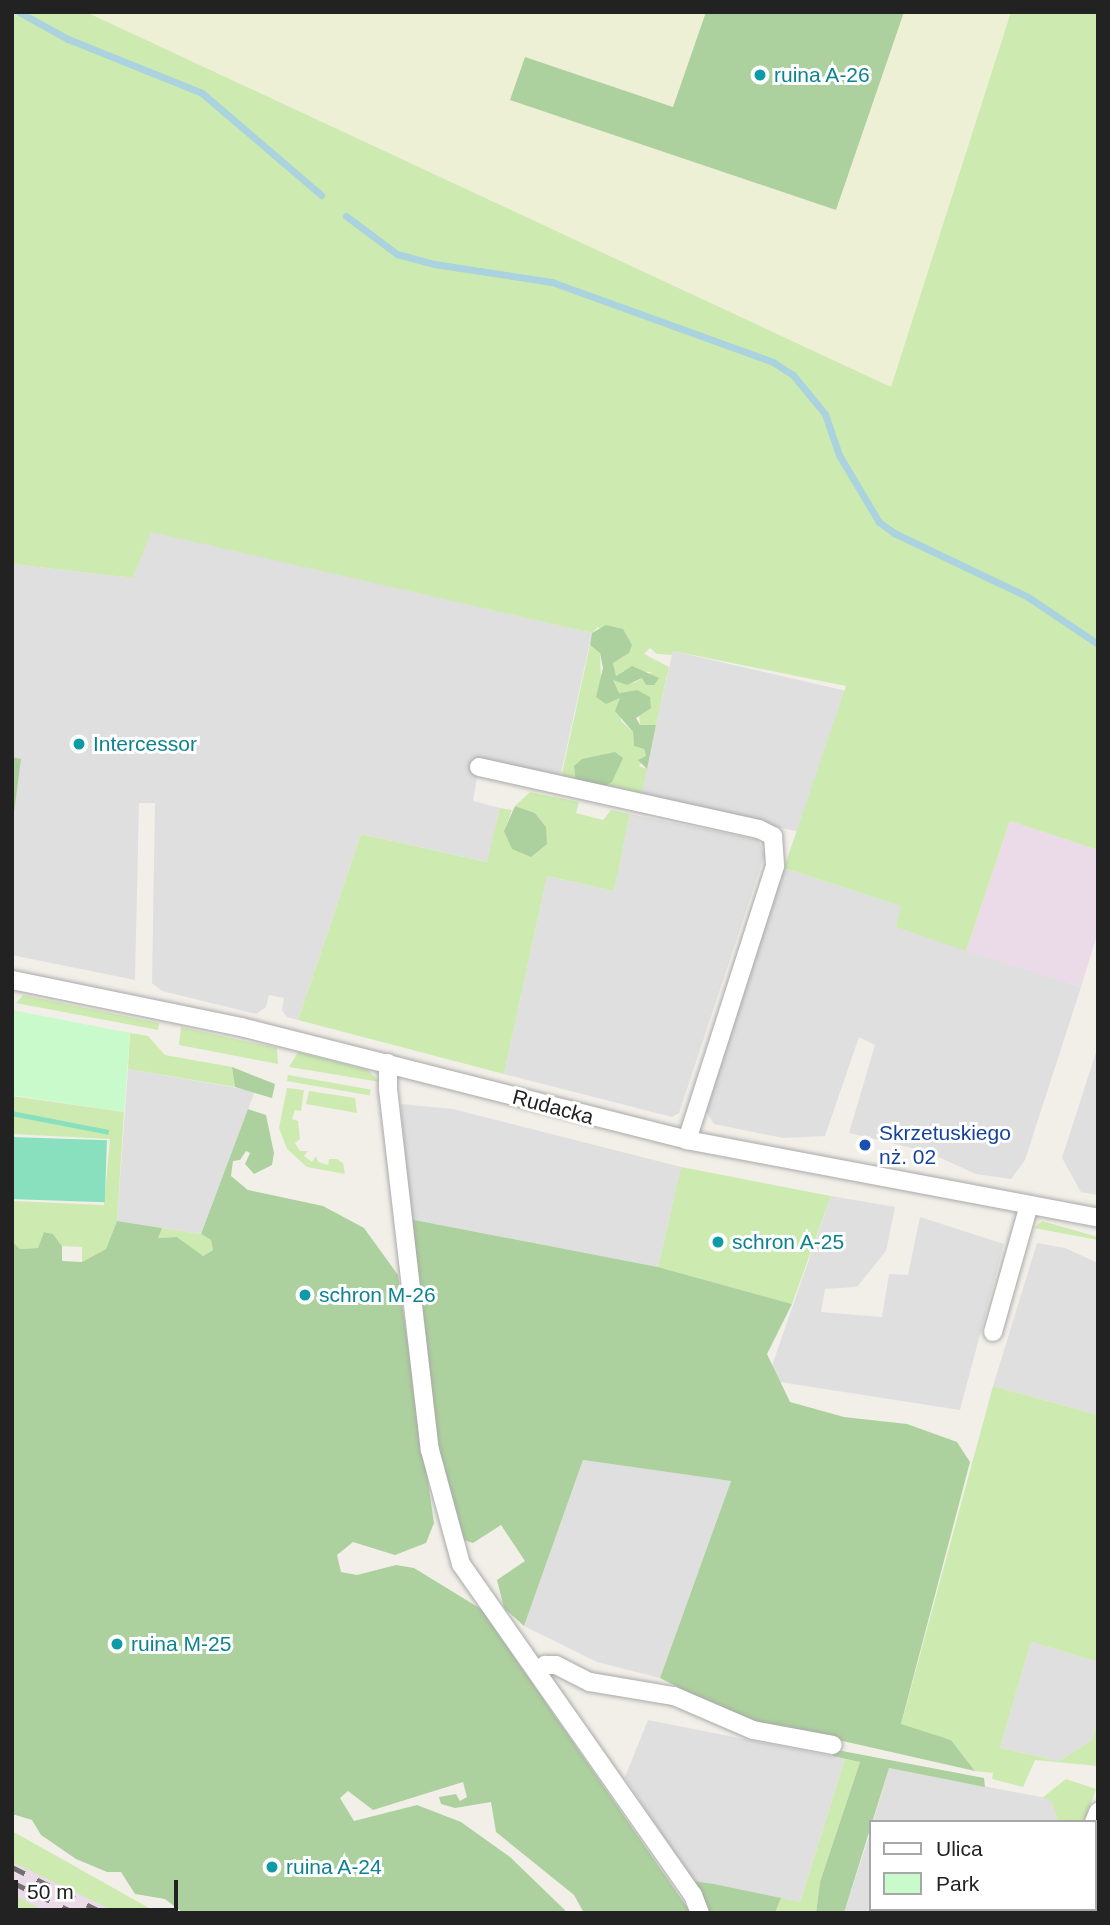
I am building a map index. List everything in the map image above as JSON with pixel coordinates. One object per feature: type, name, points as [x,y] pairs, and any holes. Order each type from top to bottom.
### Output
[{"type":"street","points":[[479,767],[759,829],[773,836],[775,866],[687,1140]]},
{"type":"street","name":"Rudacka","points":[[12,980],[388,1063],[687,1140],[1098,1218]]},
{"type":"street","points":[[388,1063],[388,1089],[426,1423],[445,1516],[461,1564],[693,1895],[700,1913]]},
{"type":"street","points":[[993,1332],[1029,1205]]},
{"type":"street","points":[[538,1673],[543,1666],[555,1665],[590,1682],[674,1696],[753,1730],[833,1745]]},
{"type":"shaded area","points":[[151,531],[592,633],[560,778],[480,760],[473,801],[500,808],[488,862],[361,834],[298,1020],[287,1017],[282,1010],[284,998],[269,995],[266,1007],[256,1014],[162,991],[152,983],[155,803],[139,803],[135,980],[12,955],[12,564],[133,578]]},
{"type":"shaded area","points":[[673,651],[844,691],[811,835],[640,795]]},
{"type":"shaded area","points":[[630,814],[758,840],[765,854],[679,1113],[672,1117],[504,1074],[547,876],[614,891]]},
{"type":"shaded area","points":[[1010,821],[1098,850],[1098,932],[1081,987],[966,951]]},
{"type":"shaded area","points":[[784,868],[902,906],[897,927],[1081,987],[1025,1160],[1011,1179],[976,1174],[925,1151],[849,1133],[875,1045],[859,1037],[825,1136],[783,1138],[714,1124],[703,1106]]},
{"type":"shaded area","points":[[1098,1046],[1098,1195],[1081,1192],[1062,1158]]},
{"type":"shaded area","points":[[128,1069],[255,1091],[201,1234],[117,1221]]},
{"type":"shaded area","points":[[401,1104],[453,1109],[681,1167],[658,1267],[409,1219]]},
{"type":"shaded area","points":[[831,1196],[895,1207],[886,1251],[857,1287],[825,1289],[821,1312],[882,1317],[889,1274],[908,1275],[920,1217],[1004,1244],[960,1410],[767,1380]]},
{"type":"shaded area","points":[[1037,1243],[1065,1248],[1098,1263],[1098,1415],[993,1386]]},
{"type":"shaded area","points":[[583,1460],[731,1481],[660,1678],[597,1662],[524,1626]]},
{"type":"shaded area","points":[[1031,1642],[1098,1662],[1098,1721],[1092,1740],[1059,1761],[1000,1748]]},
{"type":"shaded area","points":[[648,1720],[845,1759],[800,1902],[692,1881],[625,1777]]},
{"type":"shaded area","points":[[889,1768],[1051,1799],[1057,1820],[874,1820]]},
{"type":"shaded area","points":[[869,1836],[869,1911],[1040,1911],[1039,1913],[844,1913]]},
{"type":"shaded area","points":[[12,1843],[155,1913],[12,1913]]},
{"type":"green space","points":[[12,12],[86,12],[891,387],[1011,12],[1098,12],[1098,850],[1010,821],[966,951],[896,927],[901,906],[784,868],[846,686],[673,651],[672,655],[657,654],[650,648],[644,654],[669,667],[656,725],[640,725],[637,690],[619,693],[612,680],[634,683],[652,672],[623,671],[616,677],[613,663],[629,653],[598,627],[592,633],[151,532],[133,578],[12,564]]},
{"type":"green space","points":[[86,12],[1011,12],[891,387]]},
{"type":"green space","points":[[706,12],[904,12],[836,210],[510,100],[525,57],[673,107]]},
{"type":"green space","points":[[606,625],[623,629],[632,645],[629,653],[613,663],[616,676],[632,666],[659,678],[654,685],[646,685],[642,678],[627,685],[613,680],[619,693],[637,690],[650,697],[651,708],[636,718],[640,725],[656,725],[647,769],[638,760],[646,756],[644,749],[634,746],[633,732],[615,711],[620,698],[606,704],[596,697],[603,668],[600,653],[590,645],[592,633]]},
{"type":"green space","points":[[590,645],[600,653],[601,682],[611,702],[620,698],[621,721],[633,732],[634,746],[644,749],[646,756],[639,766],[647,769],[641,795],[561,778]]},
{"type":"green space","points":[[615,752],[623,758],[612,782],[603,787],[576,782],[574,766],[582,759]]},
{"type":"green space","points":[[12,757],[21,759],[12,828]]},
{"type":"green space","points":[[530,792],[579,802],[576,813],[603,820],[611,810],[630,814],[614,891],[547,876],[504,1074],[298,1020],[361,834],[487,862],[500,808],[512,810],[504,831],[546,827],[535,813],[515,806]]},
{"type":"green space","points":[[515,806],[535,813],[546,827],[547,844],[531,857],[512,849],[504,831]]},
{"type":"green space","points":[[23,995],[159,1023],[158,1030],[16,1003]]},
{"type":"green space","points":[[12,1010],[130,1033],[124,1112],[12,1095]]},
{"type":"green space","points":[[181,1027],[277,1048],[278,1064],[179,1045]]},
{"type":"green space","points":[[130,1033],[148,1036],[165,1055],[232,1067],[235,1087],[128,1069]]},
{"type":"green space","points":[[298,1052],[368,1070],[380,1082],[289,1067]]},
{"type":"green space","points":[[232,1067],[275,1084],[272,1098],[235,1087]]},
{"type":"green space","points":[[288,1075],[371,1090],[370,1095],[287,1081]]},
{"type":"green space","points":[[287,1088],[304,1090],[301,1111],[295,1110],[292,1119],[298,1121],[300,1139],[295,1143],[300,1151],[308,1151],[304,1156],[312,1162],[316,1156],[318,1162],[328,1165],[329,1159],[337,1159],[343,1163],[345,1174],[307,1167],[287,1149],[279,1128]]},
{"type":"green space","points":[[309,1091],[355,1098],[357,1113],[306,1104]]},
{"type":"green space","points":[[12,1096],[124,1112],[117,1221],[106,1249],[82,1262],[82,1247],[62,1246],[53,1234],[45,1232],[38,1248],[20,1249],[12,1241],[12,1201],[104,1205],[110,1139],[12,1134]]},
{"type":"green space","points":[[248,1109],[266,1115],[274,1153],[272,1165],[254,1174],[245,1164],[250,1153],[246,1151],[240,1160],[233,1161],[231,1176],[248,1190],[323,1206],[364,1228],[398,1275],[434,1523],[426,1543],[395,1555],[353,1542],[337,1555],[341,1572],[357,1575],[396,1565],[414,1568],[481,1609],[691,1913],[584,1913],[574,1895],[496,1832],[491,1802],[455,1808],[441,1804],[439,1797],[456,1794],[460,1801],[467,1797],[463,1782],[373,1810],[348,1791],[340,1798],[354,1821],[417,1805],[461,1822],[510,1857],[568,1913],[183,1913],[165,1899],[135,1894],[121,1872],[107,1872],[76,1859],[41,1835],[32,1820],[12,1814],[12,1241],[20,1249],[38,1248],[44,1232],[53,1234],[62,1246],[62,1261],[82,1262],[106,1249],[117,1221],[162,1228],[158,1238],[177,1237],[203,1256],[213,1250],[211,1240],[201,1234]]},
{"type":"green space","points":[[12,1111],[109,1130],[108,1135],[12,1116]]},
{"type":"green space","points":[[12,1137],[107,1140],[105,1202],[12,1199]]},
{"type":"green space","points":[[681,1167],[831,1196],[792,1304],[658,1267]]},
{"type":"green space","points":[[409,1219],[658,1267],[792,1304],[767,1354],[790,1402],[844,1417],[907,1424],[957,1442],[970,1462],[901,1724],[951,1740],[975,1771],[737,1717],[660,1678],[731,1481],[583,1460],[524,1626],[504,1608],[497,1580],[525,1561],[501,1525],[473,1543],[464,1540],[453,1515],[438,1459]]},
{"type":"green space","points":[[1042,1221],[1098,1237],[1098,1240],[1034,1228]]},
{"type":"green space","points":[[162,1228],[201,1234],[211,1240],[213,1250],[202,1256],[177,1237],[157,1238]]},
{"type":"green space","points":[[993,1386],[1098,1415],[1098,1662],[1031,1642],[1000,1748],[1059,1761],[1092,1740],[1098,1721],[1098,1766],[1035,1760],[1023,1787],[992,1779],[993,1773],[975,1771],[951,1740],[901,1725]]},
{"type":"green space","points":[[837,1750],[984,1778],[985,1787],[889,1768],[873,1820],[869,1820],[869,1832],[844,1913],[816,1913],[820,1882],[860,1762],[832,1756]]},
{"type":"green space","points":[[845,1759],[860,1762],[820,1882],[816,1913],[775,1913],[781,1898],[800,1902]]},
{"type":"green space","points":[[1066,1779],[1096,1789],[1086,1820],[1057,1820],[1051,1800],[1042,1798]]},
{"type":"green space","points":[[12,1831],[158,1913],[118,1913],[12,1862]]},
{"type":"green space","points":[[692,1881],[781,1898],[775,1913],[709,1913]]},
{"type":"green space","points":[[12,1894],[49,1913],[12,1908]]},
{"type":"waterway","points":[[19,12],[68,39],[202,93],[321,195]]},
{"type":"waterway","points":[[346,216],[397,254],[434,264],[552,282],[773,362],[793,375],[825,414],[839,455],[879,522],[894,533],[1028,597],[1098,644]]},
{"type":"railway","points":[[12,1867],[104,1913]]},
{"type":"railway","points":[[12,1882],[75,1913]]},
{"type":"place","name":"ruina A-26","points":[[760,75]]},
{"type":"place","name":"Intercessor","points":[[79,744]]},
{"type":"place","name":"Skrzetuskiego nż. 02","points":[[865,1145]]},
{"type":"place","name":"schron A-25","points":[[718,1242]]},
{"type":"place","name":"schron M-26","points":[[305,1295]]},
{"type":"place","name":"ruina M-25","points":[[117,1644]]},
{"type":"place","name":"ruina A-24","points":[[272,1867]]}]
